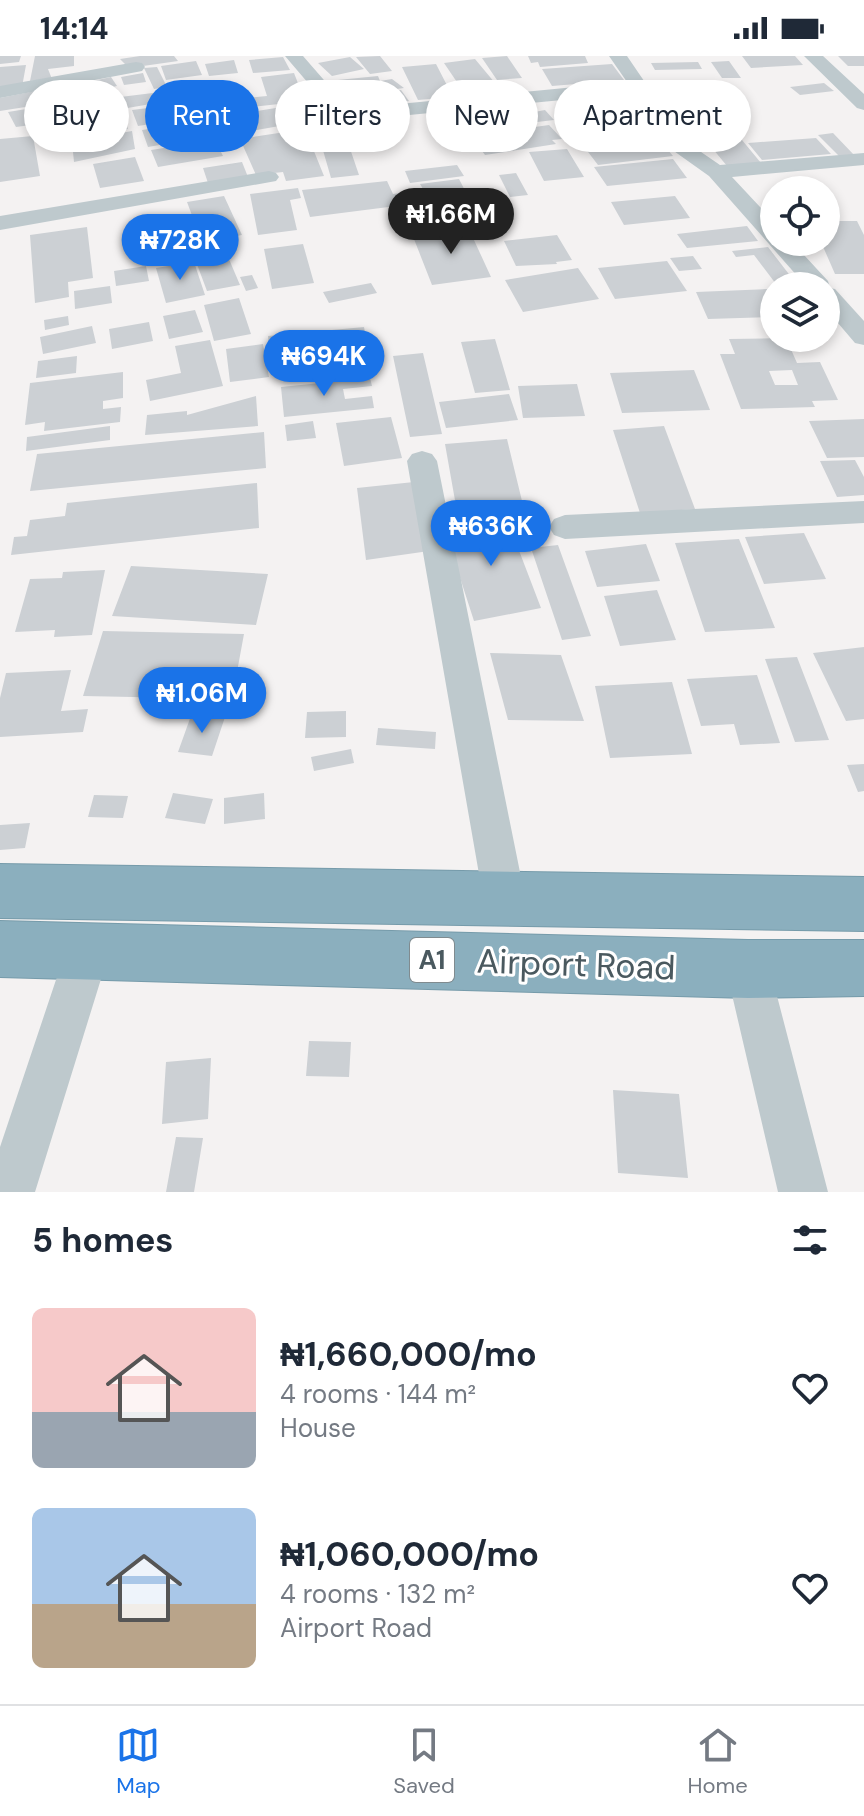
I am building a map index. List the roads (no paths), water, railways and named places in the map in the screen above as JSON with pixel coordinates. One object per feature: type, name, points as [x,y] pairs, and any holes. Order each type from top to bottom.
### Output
[{"type":"highway","name":"A1","points":[[0,891],[864,904]]},
{"type":"highway","name":"Airport Road","points":[[0,949],[748,969],[864,968]]},
{"type":"street","points":[[294,56],[331,99],[348,111],[399,110],[554,95]]},
{"type":"street","points":[[618,56],[633,80]]},
{"type":"street","points":[[813,56],[864,104]]},
{"type":"street","points":[[0,92],[136,67]]},
{"type":"street","points":[[688,152],[716,172],[760,221]]},
{"type":"street","points":[[716,172],[864,159]]},
{"type":"street","points":[[0,223],[269,177]]},
{"type":"street","points":[[792,256],[806,272]]},
{"type":"street","points":[[840,310],[864,337]]},
{"type":"street","points":[[422,461],[504,897]]},
{"type":"street","points":[[565,527],[864,512]]},
{"type":"street","points":[[10,1192],[88,950]]},
{"type":"street","points":[[748,969],[803,1192]]}]
